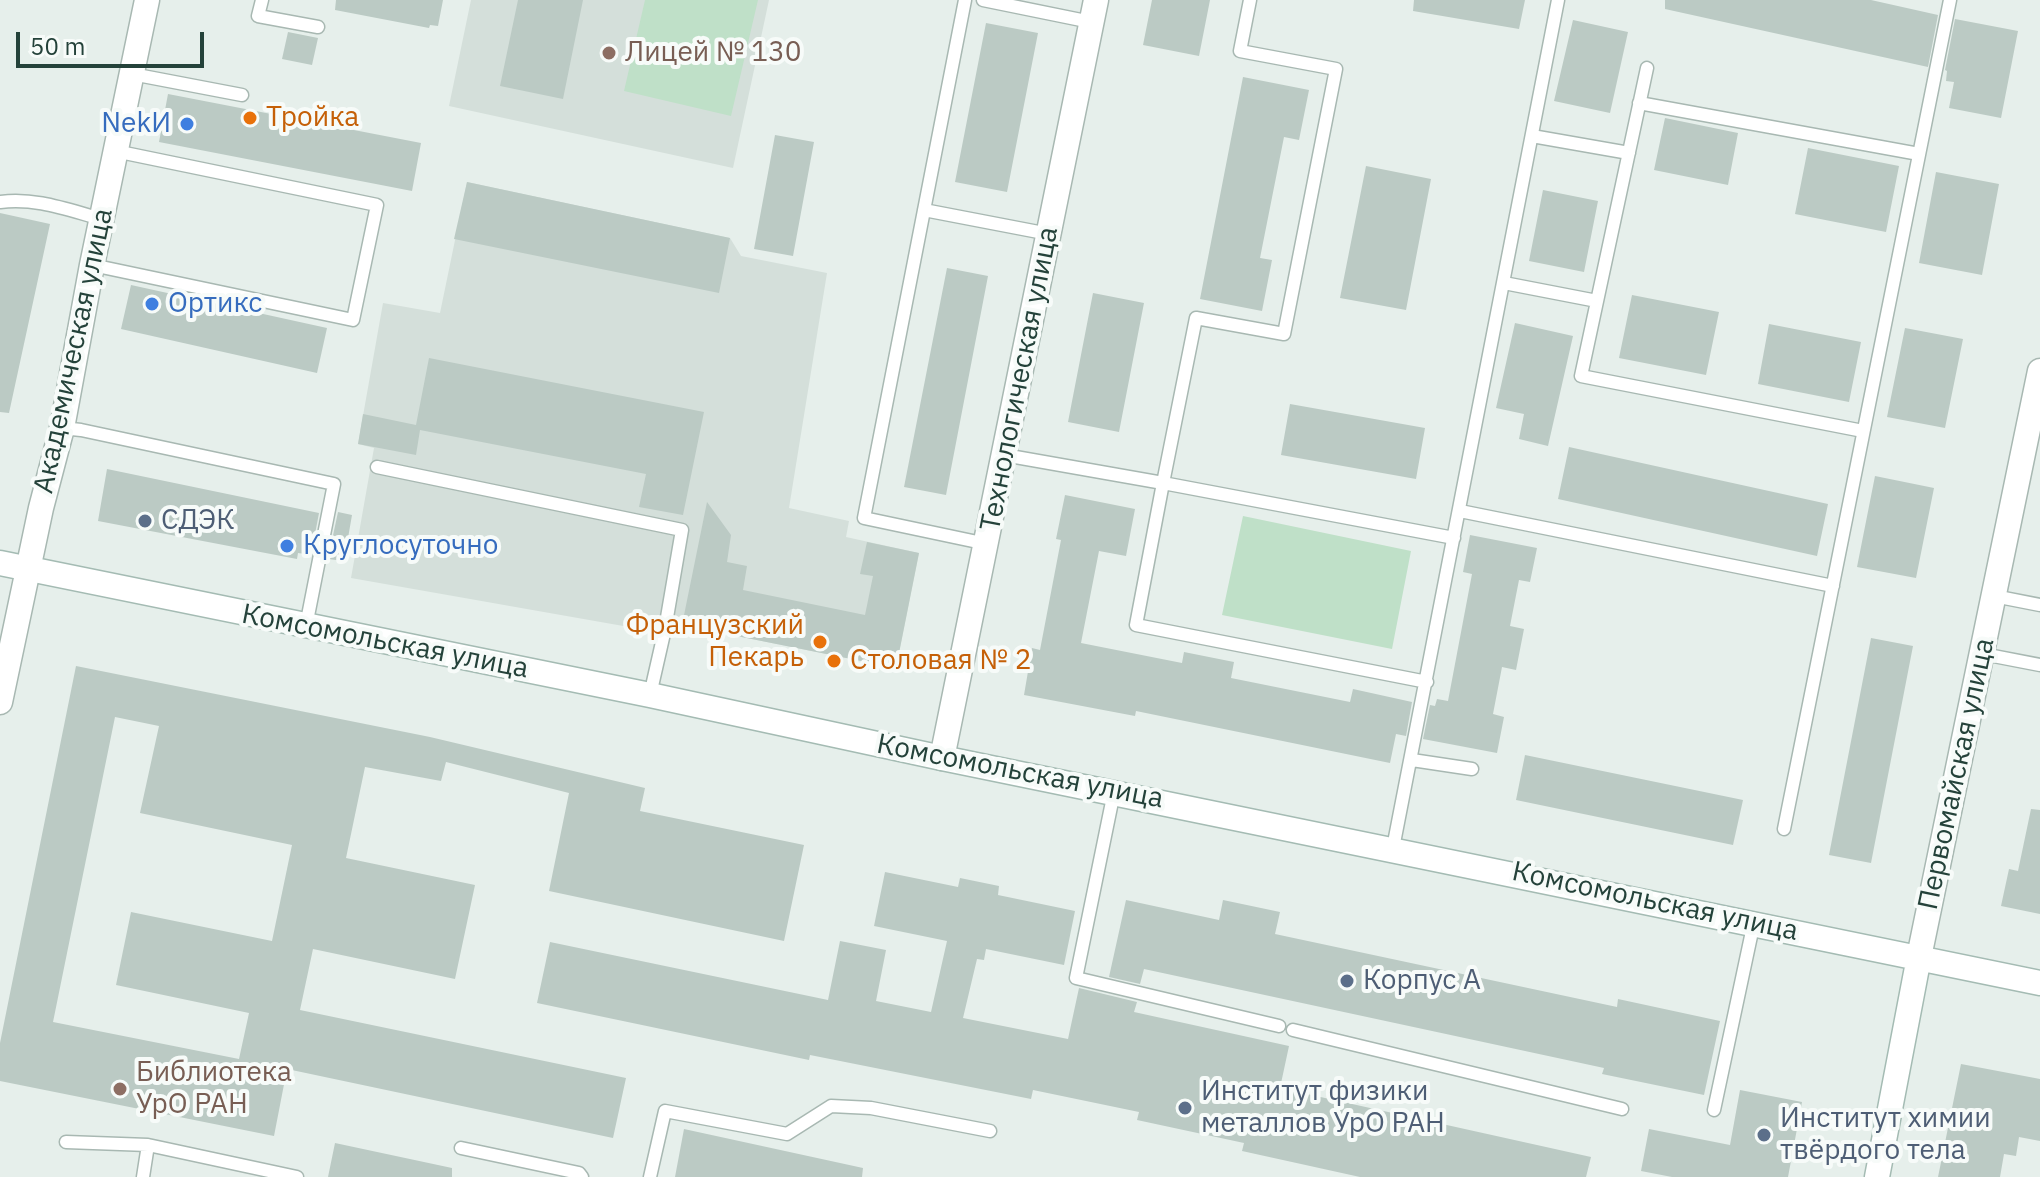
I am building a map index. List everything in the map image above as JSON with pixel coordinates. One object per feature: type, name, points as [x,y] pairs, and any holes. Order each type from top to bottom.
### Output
[{"type":"street","name":"Академическая улица","points":[[0,702],[62,428],[147,0]]},
{"type":"street","name":"Технологическая улица","points":[[942,758],[1094,11]]},
{"type":"street","name":"Первомайская улица","points":[[1877,1177],[1919,957],[2040,371]]},
{"type":"street","name":"Комсомольская улица","points":[[0,563],[2040,983]]},
{"type":"lane","points":[[262,0],[258,16],[318,27]]},
{"type":"lane","points":[[965,0],[864,518],[987,544]]},
{"type":"lane","points":[[983,0],[1094,11]]},
{"type":"lane","points":[[1250,0],[1240,51],[1336,69],[1284,334],[1196,318],[1136,625],[1427,682]]},
{"type":"lane","points":[[1393,848],[1558,0]]},
{"type":"lane","points":[[1784,829],[1950,0]]},
{"type":"lane","points":[[1647,68],[1581,376],[1863,431]]},
{"type":"lane","points":[[132,74],[242,95]]},
{"type":"lane","points":[[1639,103],[1919,154]]},
{"type":"lane","points":[[1532,136],[1629,153]]},
{"type":"lane","points":[[92,265],[353,320],[377,205],[115,151]]},
{"type":"lane","points":[[0,202],[19,199],[37,201],[102,219]]},
{"type":"lane","points":[[924,210],[1049,234]]},
{"type":"lane","points":[[1504,283],[1597,301]]},
{"type":"lane","points":[[62,428],[334,484],[306,626]]},
{"type":"lane","points":[[1004,455],[1454,538]]},
{"type":"lane","points":[[377,467],[682,530],[650,695]]},
{"type":"lane","points":[[1460,511],[1833,586]]},
{"type":"lane","points":[[1994,596],[2040,605]]},
{"type":"lane","points":[[1983,654],[2040,665]]},
{"type":"lane","points":[[1412,760],[1472,769]]},
{"type":"lane","points":[[1114,792],[1076,978],[1279,1026]]},
{"type":"lane","points":[[1714,1110],[1754,922]]},
{"type":"lane","points":[[1293,1030],[1622,1109]]},
{"type":"lane","points":[[650,1177],[665,1111],[787,1134],[831,1106],[871,1108],[990,1131]]},
{"type":"lane","points":[[66,1142],[148,1145],[297,1177]]},
{"type":"lane","points":[[143,1177],[148,1145]]},
{"type":"lane","points":[[461,1148],[579,1173],[582,1177]]},
{"type":"shaded area","name":"Лицей № 130","points":[[471,0],[769,0],[733,168],[449,106]]},
{"type":"shaded area","points":[[467,182],[730,238],[741,256],[827,273],[789,508],[849,521],[846,537],[919,553],[896,668],[682,625],[663,633],[351,578],[374,448],[358,444],[383,303],[440,313]]},
{"type":"green space","points":[[645,0],[758,0],[731,116],[624,91]]},
{"type":"green space","points":[[1243,516],[1411,551],[1392,649],[1222,615]]},
{"type":"building","points":[[336,0],[443,0],[438,26],[430,25],[429,28],[335,10]]},
{"type":"building","points":[[518,0],[583,0],[563,99],[500,86]]},
{"type":"building","points":[[1152,0],[1210,0],[1199,56],[1143,45]]},
{"type":"building","points":[[1414,0],[1525,0],[1519,29],[1413,11]]},
{"type":"building","points":[[1665,0],[1871,0],[1938,15],[1928,67],[1665,9]]},
{"type":"building","points":[[1955,19],[2018,31],[2001,118],[1949,108],[1954,82],[1946,81],[1945,70]]},
{"type":"building","points":[[1573,20],[1628,32],[1610,113],[1554,101]]},
{"type":"building","points":[[986,23],[1038,33],[1007,192],[955,182]]},
{"type":"building","points":[[288,32],[318,38],[312,65],[282,59]]},
{"type":"building","points":[[1243,77],[1309,90],[1299,140],[1284,137],[1260,258],[1272,260],[1262,311],[1200,299]]},
{"type":"building","points":[[168,94],[421,143],[412,191],[159,142]]},
{"type":"building","points":[[1665,118],[1738,133],[1728,185],[1654,170]]},
{"type":"building","points":[[775,135],[814,142],[793,256],[754,249]]},
{"type":"building","points":[[1808,148],[1899,166],[1886,232],[1795,214]]},
{"type":"building","points":[[1366,166],[1431,179],[1406,310],[1340,298]]},
{"type":"building","points":[[1936,172],[1999,184],[1982,275],[1919,263]]},
{"type":"building","points":[[467,182],[730,238],[719,293],[454,239]]},
{"type":"building","points":[[1543,190],[1598,201],[1584,272],[1529,261]]},
{"type":"building","points":[[0,213],[50,224],[9,413],[0,412]]},
{"type":"building","points":[[947,268],[988,276],[946,495],[904,487]]},
{"type":"building","points":[[131,285],[327,328],[317,373],[121,329]]},
{"type":"building","points":[[1093,293],[1144,303],[1119,432],[1068,422]]},
{"type":"building","points":[[1632,295],[1719,312],[1706,375],[1619,358]]},
{"type":"building","points":[[1515,323],[1573,336],[1548,446],[1519,439],[1524,414],[1496,408]]},
{"type":"building","points":[[1769,324],[1861,342],[1849,402],[1758,384]]},
{"type":"building","points":[[1905,328],[1963,339],[1945,428],[1887,417]]},
{"type":"building","points":[[429,358],[704,412],[683,515],[639,507],[646,474],[420,430],[416,455],[358,444],[363,414],[416,425]]},
{"type":"building","points":[[1290,404],[1425,428],[1416,479],[1281,455]]},
{"type":"building","points":[[1569,447],[1828,504],[1817,556],[1558,499]]},
{"type":"building","points":[[107,469],[319,513],[311,555],[298,553],[297,559],[98,521]]},
{"type":"building","points":[[1875,476],[1934,488],[1916,578],[1857,567]]},
{"type":"building","points":[[1065,495],[1135,509],[1126,556],[1099,551],[1081,643],[1182,663],[1184,652],[1234,662],[1231,678],[1350,702],[1353,689],[1412,702],[1406,736],[1396,734],[1390,763],[1136,711],[1135,716],[1024,695],[1032,648],[1040,650],[1061,540],[1056,539]]},
{"type":"building","points":[[707,502],[731,535],[727,562],[747,566],[743,590],[865,615],[873,576],[860,574],[867,542],[919,553],[896,668],[682,625]]},
{"type":"building","points":[[338,512],[352,515],[344,561],[328,559]]},
{"type":"building","points":[[1470,535],[1537,548],[1530,582],[1519,580],[1510,626],[1524,629],[1516,670],[1502,667],[1493,714],[1504,717],[1497,753],[1423,739],[1430,705],[1435,706],[1437,699],[1448,701],[1472,574],[1463,572]]},
{"type":"building","points":[[1871,638],[1913,646],[1871,863],[1829,855]]},
{"type":"building","points":[[76,666],[430,737],[645,788],[640,811],[804,845],[784,941],[549,891],[569,793],[446,762],[441,781],[365,767],[346,858],[475,885],[455,979],[313,949],[300,1010],[626,1078],[613,1138],[287,1069],[274,1136],[0,1081],[0,1043]],"holes":[[[115,717],[159,726],[140,813],[292,845],[272,941],[131,912],[116,985],[249,1013],[239,1059],[53,1022]]]},
{"type":"building","points":[[1525,755],[1743,800],[1733,845],[1516,800]]},
{"type":"building","points":[[2031,809],[2040,810],[2040,914],[2001,906],[2009,869],[2018,871]]},
{"type":"building","points":[[885,872],[958,887],[960,878],[999,886],[998,895],[1075,911],[1064,965],[986,949],[984,960],[977,959],[963,1018],[1068,1039],[1079,988],[1137,1002],[1134,1012],[1289,1046],[1280,1088],[1591,1157],[1586,1177],[1360,1177],[1242,1151],[1244,1143],[1137,1120],[1139,1112],[1033,1090],[1031,1099],[810,1055],[809,1060],[537,1003],[550,942],[828,1000],[840,941],[886,950],[876,1001],[931,1012],[947,941],[874,926]]},
{"type":"building","name":"Корпус А","points":[[1126,900],[1219,920],[1223,900],[1280,912],[1275,934],[1617,1007],[1618,999],[1720,1021],[1704,1095],[1602,1074],[1604,1068],[1144,969],[1140,984],[1109,977]]},
{"type":"building","points":[[1961,1064],[2040,1079],[2040,1141],[2019,1137],[2016,1156],[2004,1154],[2000,1177],[1938,1177]]},
{"type":"building","name":"Институт химии твёрдого тела","points":[[1740,1090],[1802,1102],[1788,1177],[1672,1177],[1641,1171],[1649,1129],[1730,1145]]},
{"type":"building","points":[[684,1129],[863,1168],[862,1177],[675,1177]]},
{"type":"building","points":[[335,1143],[452,1168],[452,1177],[328,1177]]},
{"type":"place","name":"Лицей № 130","points":[[609,53]]},
{"type":"place","name":"Тройка","points":[[250,118]]},
{"type":"place","name":"NekИ","points":[[187,124]]},
{"type":"place","name":"Ортикс","points":[[152,304]]},
{"type":"place","name":"СДЭК","points":[[145,521]]},
{"type":"place","name":"Круглосуточно","points":[[287,546]]},
{"type":"place","name":"Французский Пекарь","points":[[820,642]]},
{"type":"place","name":"Столовая № 2","points":[[834,661]]},
{"type":"place","name":"Корпус А","points":[[1347,981]]},
{"type":"place","name":"Библиотека УрО РАН","points":[[120,1089]]},
{"type":"place","name":"Институт физики металлов УрО РАН","points":[[1185,1108]]},
{"type":"place","name":"Институт химии твёрдого тела","points":[[1764,1135]]}]
